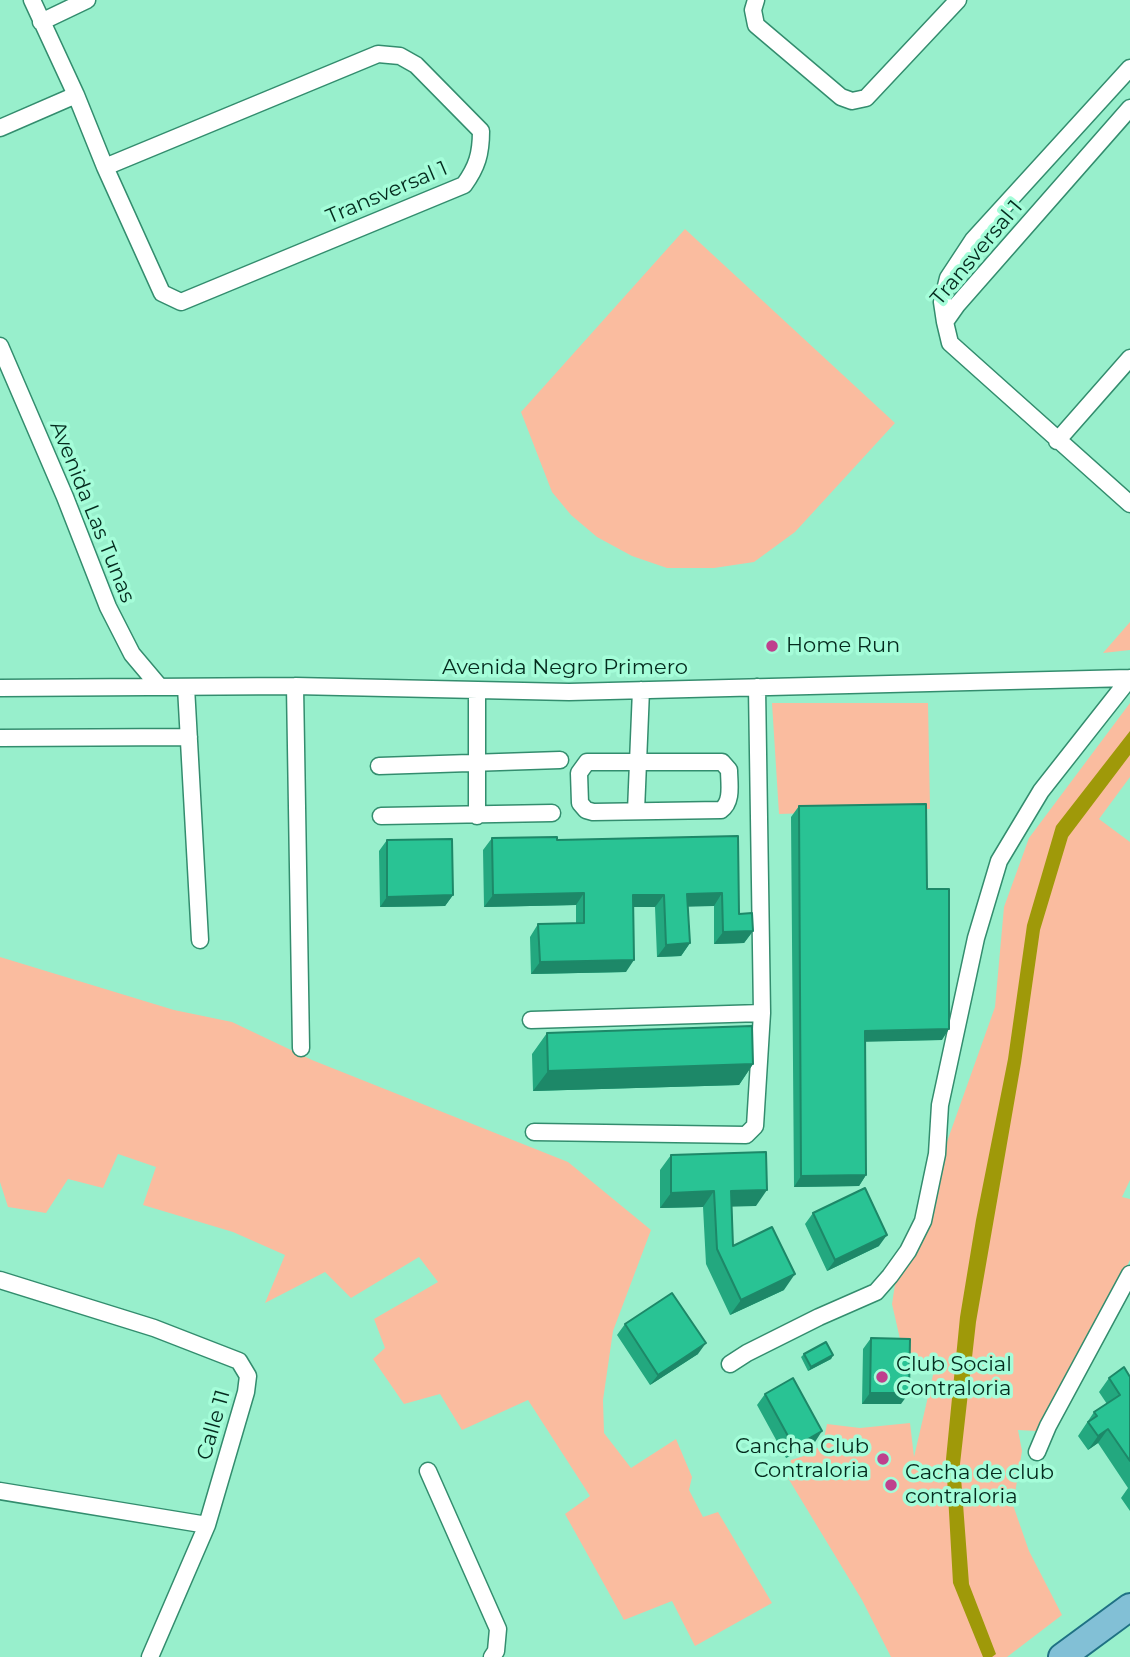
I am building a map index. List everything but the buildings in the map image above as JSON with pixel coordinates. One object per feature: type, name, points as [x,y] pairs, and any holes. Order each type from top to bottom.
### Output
[{"type":"main road","points":[[1062,1657],[1130,1607]]},
{"type":"street","name":"Transversal 1","points":[[32,0],[76,95],[105,167],[162,293],[181,302],[464,185],[475,170],[481,151],[481,131],[416,65],[400,56],[377,54],[105,167]]},
{"type":"street","points":[[41,22],[87,0]]},
{"type":"street","points":[[756,0],[753,10],[755,25],[841,97],[852,101],[866,98],[958,0]]},
{"type":"street","points":[[945,322],[943,302],[948,278],[973,240],[1130,68]]},
{"type":"street","points":[[0,128],[76,95]]},
{"type":"street","name":"Transversal 1","points":[[1130,108],[945,322],[950,342],[1130,504]]},
{"type":"street","name":"Avenida Las Tunas","points":[[0,346],[8,384],[65,497],[108,607],[131,654],[159,686]]},
{"type":"street","points":[[1057,441],[1130,358]]},
{"type":"street","points":[[730,1364],[819,1317],[876,1292],[908,1251],[923,1221],[937,1154],[940,1105],[976,938],[999,861],[1041,791],[1130,678]]},
{"type":"street","name":"Avenida Negro Primero","points":[[0,688],[295,686],[641,690],[1130,678]]},
{"type":"street","points":[[295,686],[301,1048]]},
{"type":"street","points":[[186,687],[200,940]]},
{"type":"street","points":[[534,1132],[746,1135],[755,1126],[762,1013],[757,687]]},
{"type":"street","points":[[477,690],[477,816]]},
{"type":"street","points":[[636,811],[641,690]]},
{"type":"street","points":[[0,738],[189,737]]},
{"type":"street","points":[[379,766],[560,760]]},
{"type":"street","points":[[587,762],[638,762],[722,762],[729,770],[729,802],[721,810],[593,813],[580,803],[579,773],[587,762]]},
{"type":"street","points":[[381,816],[552,813]]},
{"type":"street","points":[[531,1020],[762,1013]]},
{"type":"street","points":[[1037,1452],[1048,1426],[1130,1274]]},
{"type":"street","name":"Calle 11","points":[[0,1280],[154,1328],[239,1361],[248,1376],[246,1392],[207,1525],[150,1657]]},
{"type":"street","points":[[428,1471],[498,1629],[496,1651],[492,1657]]},
{"type":"street","points":[[0,1491],[207,1525]]},
{"type":"shaded area","points":[[685,229],[895,423],[795,532],[754,562],[714,568],[667,568],[632,556],[597,537],[571,515],[552,492],[521,412]]},
{"type":"shaded area","points":[[1130,622],[1130,650],[1103,653]]},
{"type":"shaded area","points":[[772,703],[928,703],[930,809],[779,814]]},
{"type":"shaded area","points":[[1130,703],[1130,777],[1099,819],[1130,842],[1130,1180],[1122,1197],[1130,1199],[1130,1260],[1096,1329],[1036,1431],[1018,1430],[1022,1451],[1013,1505],[1029,1551],[1062,1615],[1007,1657],[891,1657],[862,1600],[788,1478],[791,1460],[807,1455],[823,1444],[827,1424],[860,1428],[910,1423],[914,1457],[936,1362],[914,1357],[900,1339],[892,1304],[898,1265],[943,1153],[995,1007],[1004,907],[1029,838]]},
{"type":"shaded area","points":[[1130,731],[1130,755],[1068,837],[1040,930],[1021,1063],[976,1322],[960,1464],[969,1584],[996,1654],[983,1657],[953,1583],[946,1459],[960,1317],[1008,1059],[1027,925],[1056,826]]},
{"type":"shaded area","points":[[0,957],[174,1010],[232,1022],[312,1060],[568,1162],[651,1230],[613,1331],[603,1400],[604,1433],[631,1468],[676,1439],[692,1477],[689,1490],[703,1517],[718,1512],[772,1603],[695,1646],[672,1601],[624,1620],[565,1514],[590,1496],[528,1400],[462,1430],[440,1394],[404,1404],[373,1359],[385,1348],[374,1319],[438,1282],[419,1257],[351,1298],[325,1272],[265,1303],[285,1255],[233,1232],[143,1205],[156,1167],[118,1154],[103,1188],[68,1179],[46,1213],[8,1207],[0,1182]]},
{"type":"place","name":"Home Run","points":[[772,646]]},
{"type":"place","name":"Club Social Contraloria","points":[[882,1377]]},
{"type":"place","name":"Cancha Club Contraloria","points":[[883,1459]]},
{"type":"place","name":"Cacha de club contraloria","points":[[891,1485]]}]
